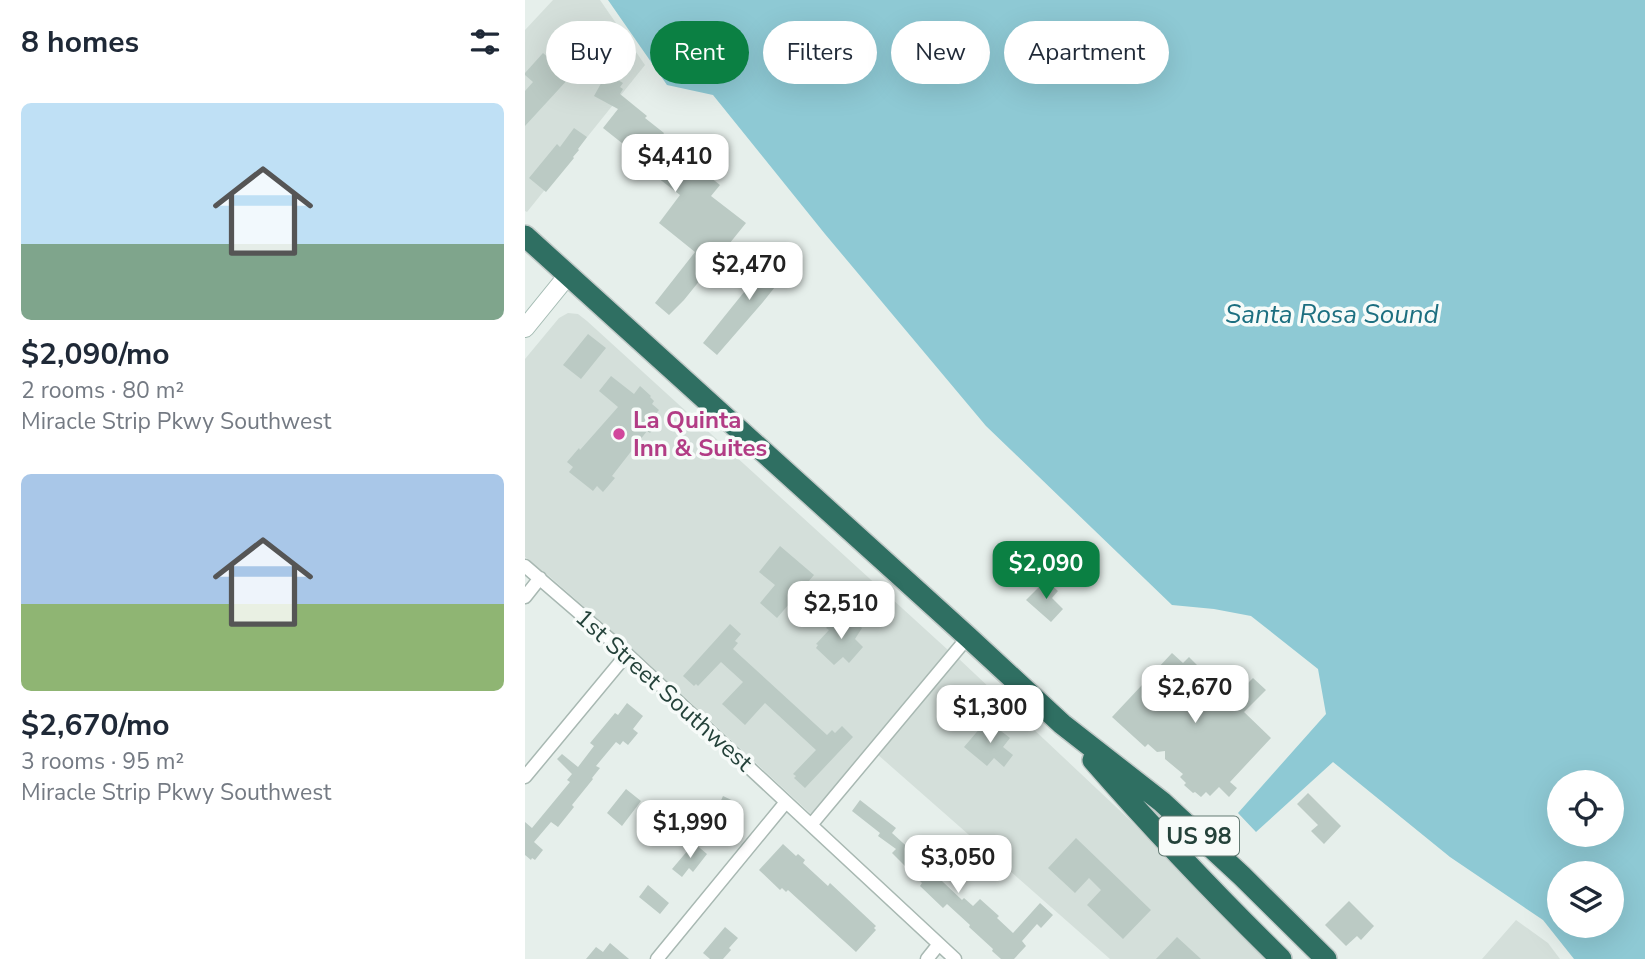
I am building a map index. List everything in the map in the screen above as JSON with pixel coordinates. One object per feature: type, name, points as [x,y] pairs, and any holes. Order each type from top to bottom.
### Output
[{"type":"highway","name":"US 98","points":[[525,236],[1062,724],[1162,802],[1242,876],[1325,959]]},
{"type":"highway","name":"US 98","points":[[1062,724],[1145,820],[1281,959]]},
{"type":"main road","points":[[525,328],[568,275]]},
{"type":"street","name":"1st Street Southwest","points":[[525,566],[627,654],[955,959]]},
{"type":"street","points":[[525,597],[540,578]]},
{"type":"street","points":[[811,825],[968,637]]},
{"type":"street","points":[[525,777],[627,654]]},
{"type":"street","points":[[657,959],[786,802]]},
{"type":"street","points":[[927,959],[940,944]]},
{"type":"shaded area","points":[[553,0],[600,0],[615,21],[546,21],[546,84],[630,84],[527,212],[525,211],[525,30]]},
{"type":"shaded area","points":[[636,52],[645,65],[636,76]]},
{"type":"shaded area","points":[[568,313],[578,314],[587,321],[948,650],[811,814],[636,652],[525,557],[525,359],[559,318]]},
{"type":"shaded area","points":[[958,658],[1132,822],[1266,959],[1110,959],[877,754]]},
{"type":"shaded area","points":[[1516,920],[1548,943],[1560,959],[1482,959]]},
{"type":"water","name":"Santa Rosa Sound","points":[[608,0],[1645,0],[1645,959],[1574,959],[1557,938],[1624,938],[1624,861],[1547,861],[1547,925],[1450,857],[1333,762],[1256,832],[1238,813],[1326,714],[1318,669],[1251,616],[1172,605],[986,426],[713,95],[666,84],[749,84],[749,21],[650,21],[650,61],[636,40],[636,21],[623,21]]},
{"type":"building","points":[[543,53],[546,56],[546,84],[564,84],[525,126],[525,91],[533,82],[525,73]]},
{"type":"building","points":[[601,84],[622,84],[620,94],[664,133],[661,138],[720,185],[711,196],[746,223],[669,315],[655,303],[695,252],[659,223],[680,195],[644,167],[647,163],[603,128],[618,109],[594,96]]},
{"type":"building","points":[[574,128],[587,137],[574,158],[546,192],[529,178],[557,144],[560,147]]},
{"type":"building","points":[[779,250],[794,263],[717,355],[703,343]]},
{"type":"building","points":[[588,334],[606,348],[581,379],[563,365]]},
{"type":"building","name":"La Quinta Inn & Suites","points":[[611,376],[634,394],[640,386],[651,396],[654,401],[652,404],[659,410],[655,415],[661,420],[650,433],[647,431],[603,492],[597,486],[593,491],[569,472],[573,467],[567,462],[618,407],[599,391]]},
{"type":"building","points":[[780,546],[814,575],[777,618],[760,603],[775,585],[759,572]]},
{"type":"building","points":[[1046,580],[1058,591],[1052,598],[1063,609],[1051,622],[1026,600]]},
{"type":"building","points":[[846,614],[862,628],[855,639],[863,647],[849,663],[843,657],[834,665],[816,648],[816,644],[834,620],[836,622]]},
{"type":"building","points":[[730,624],[741,634],[733,649],[827,735],[832,730],[835,733],[842,726],[853,737],[805,788],[793,774],[816,750],[765,703],[745,725],[722,704],[743,682],[721,662],[698,686],[694,686],[683,676]]},
{"type":"building","points":[[1172,653],[1183,663],[1189,657],[1231,700],[1253,678],[1266,690],[1244,712],[1271,738],[1230,782],[1237,788],[1229,797],[1219,787],[1210,796],[1206,792],[1201,797],[1193,793],[1184,785],[1186,783],[1180,777],[1183,774],[1165,759],[1165,751],[1157,752],[1148,744],[1145,747],[1112,717]]},
{"type":"building","points":[[627,703],[643,716],[633,729],[638,733],[628,745],[623,741],[620,745],[616,742],[596,766],[600,768],[558,827],[551,822],[534,842],[543,850],[535,860],[531,860],[525,855],[525,822],[532,828],[570,782],[567,780],[572,774],[557,759],[562,754],[578,767],[594,746],[590,743]]},
{"type":"building","points":[[987,720],[1010,738],[1003,747],[1013,755],[1004,767],[994,758],[987,766],[964,747]]},
{"type":"building","points":[[626,789],[641,801],[622,826],[607,813]]},
{"type":"building","points":[[1308,793],[1341,826],[1324,844],[1311,831],[1318,825],[1297,804]]},
{"type":"building","points":[[723,796],[740,804],[724,839],[698,827],[705,810],[715,814]]},
{"type":"building","points":[[860,800],[896,828],[892,833],[962,900],[964,898],[973,906],[980,899],[1013,933],[1040,903],[1053,915],[1041,928],[1037,924],[1022,941],[1026,946],[1014,959],[1001,959],[947,904],[943,908],[920,886],[922,883],[892,853],[896,849],[852,811]]},
{"type":"building","points":[[1076,838],[1151,910],[1123,939],[1087,905],[1101,890],[1089,878],[1075,893],[1048,868]]},
{"type":"building","points":[[694,843],[707,854],[693,872],[689,868],[682,877],[672,869]]},
{"type":"building","points":[[783,844],[805,860],[803,863],[828,886],[830,883],[876,926],[876,930],[856,952],[788,890],[780,890],[759,870]]},
{"type":"building","points":[[648,885],[669,903],[660,914],[639,897]]},
{"type":"building","points":[[1349,901],[1374,926],[1361,940],[1357,936],[1346,946],[1325,925]]},
{"type":"building","points":[[725,927],[738,938],[723,959],[710,959],[703,953]]},
{"type":"building","points":[[1177,937],[1201,959],[1156,959]]},
{"type":"building","points":[[610,943],[629,959],[586,959],[596,947],[603,952]]},
{"type":"place","name":"La Quinta Inn & Suites","points":[[619,434]]}]
